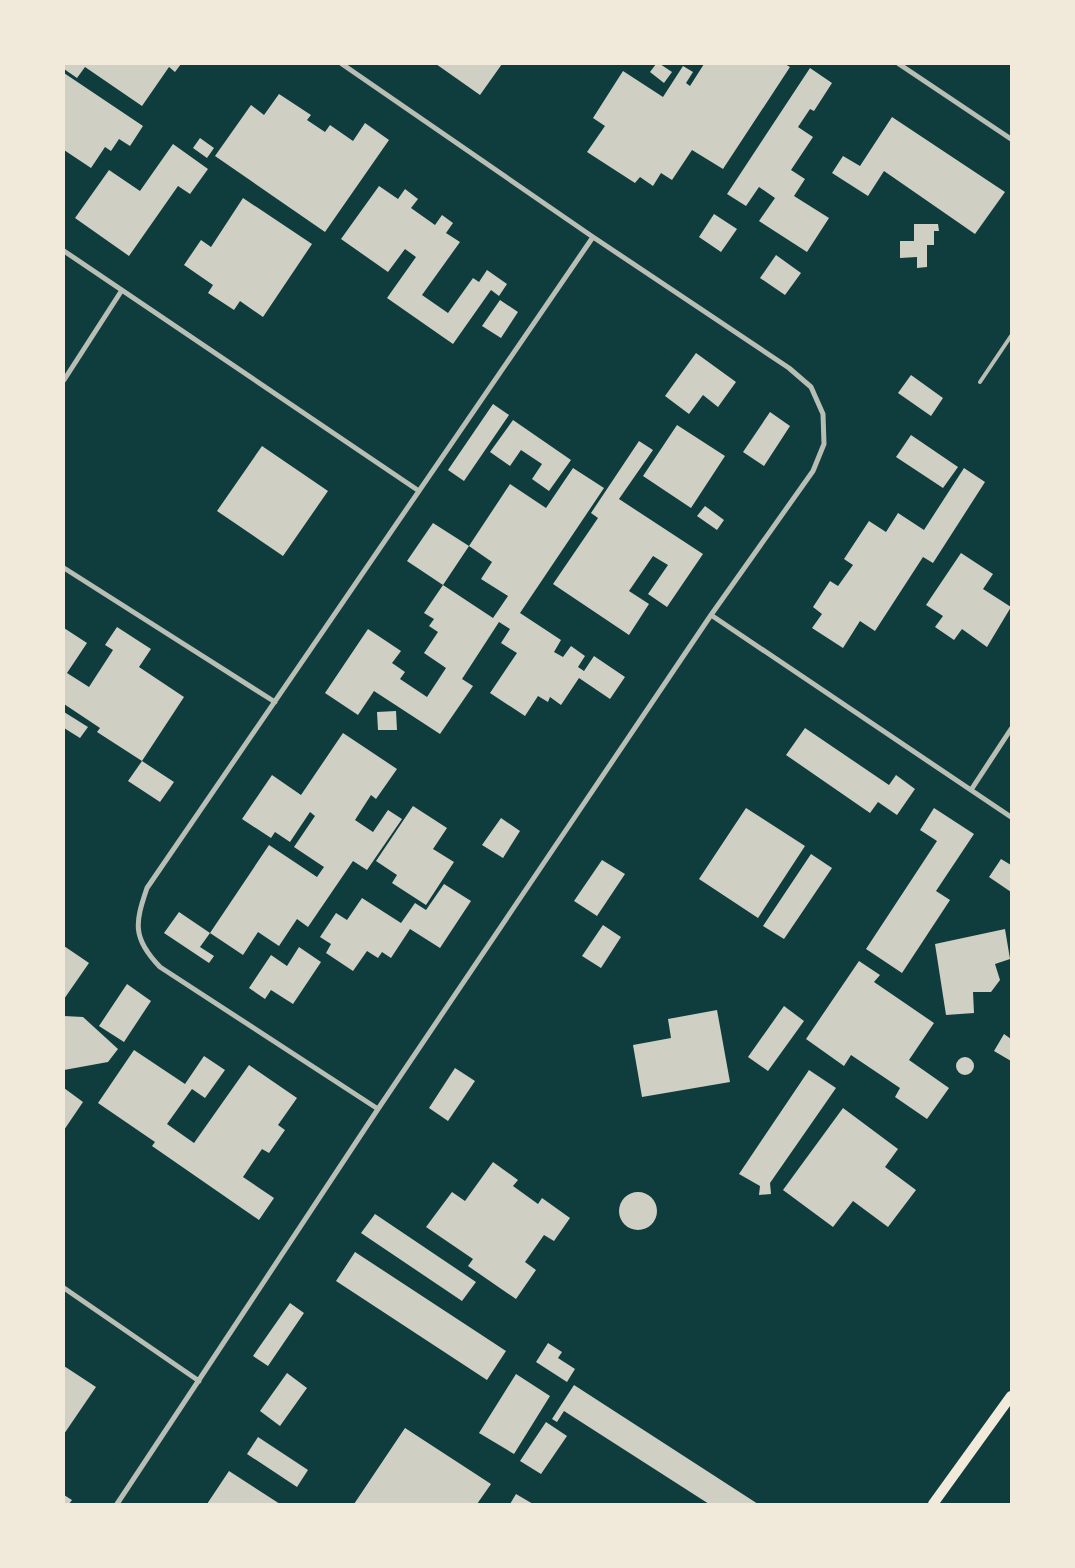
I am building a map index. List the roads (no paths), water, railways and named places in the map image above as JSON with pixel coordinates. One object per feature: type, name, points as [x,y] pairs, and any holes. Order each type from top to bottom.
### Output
[{"type":"main road","points":[[933,1504],[1011,1396]]},
{"type":"street","points":[[117,1504],[378,1109],[711,615],[812,471],[824,444],[824,414],[811,387],[789,368],[593,237],[342,64]]},
{"type":"street","points":[[899,64],[1011,139]]},
{"type":"street","points":[[378,1109],[160,967],[145,951],[138,930],[140,909],[147,888],[593,237]]},
{"type":"street","points":[[64,251],[419,491]]},
{"type":"street","points":[[64,380],[122,290]]},
{"type":"street","points":[[64,568],[275,702]]},
{"type":"street","points":[[711,615],[1011,816]]},
{"type":"street","points":[[971,790],[1011,729]]},
{"type":"street","points":[[64,1288],[199,1381]]},
{"type":"lane","points":[[980,382],[1011,336]]}]
